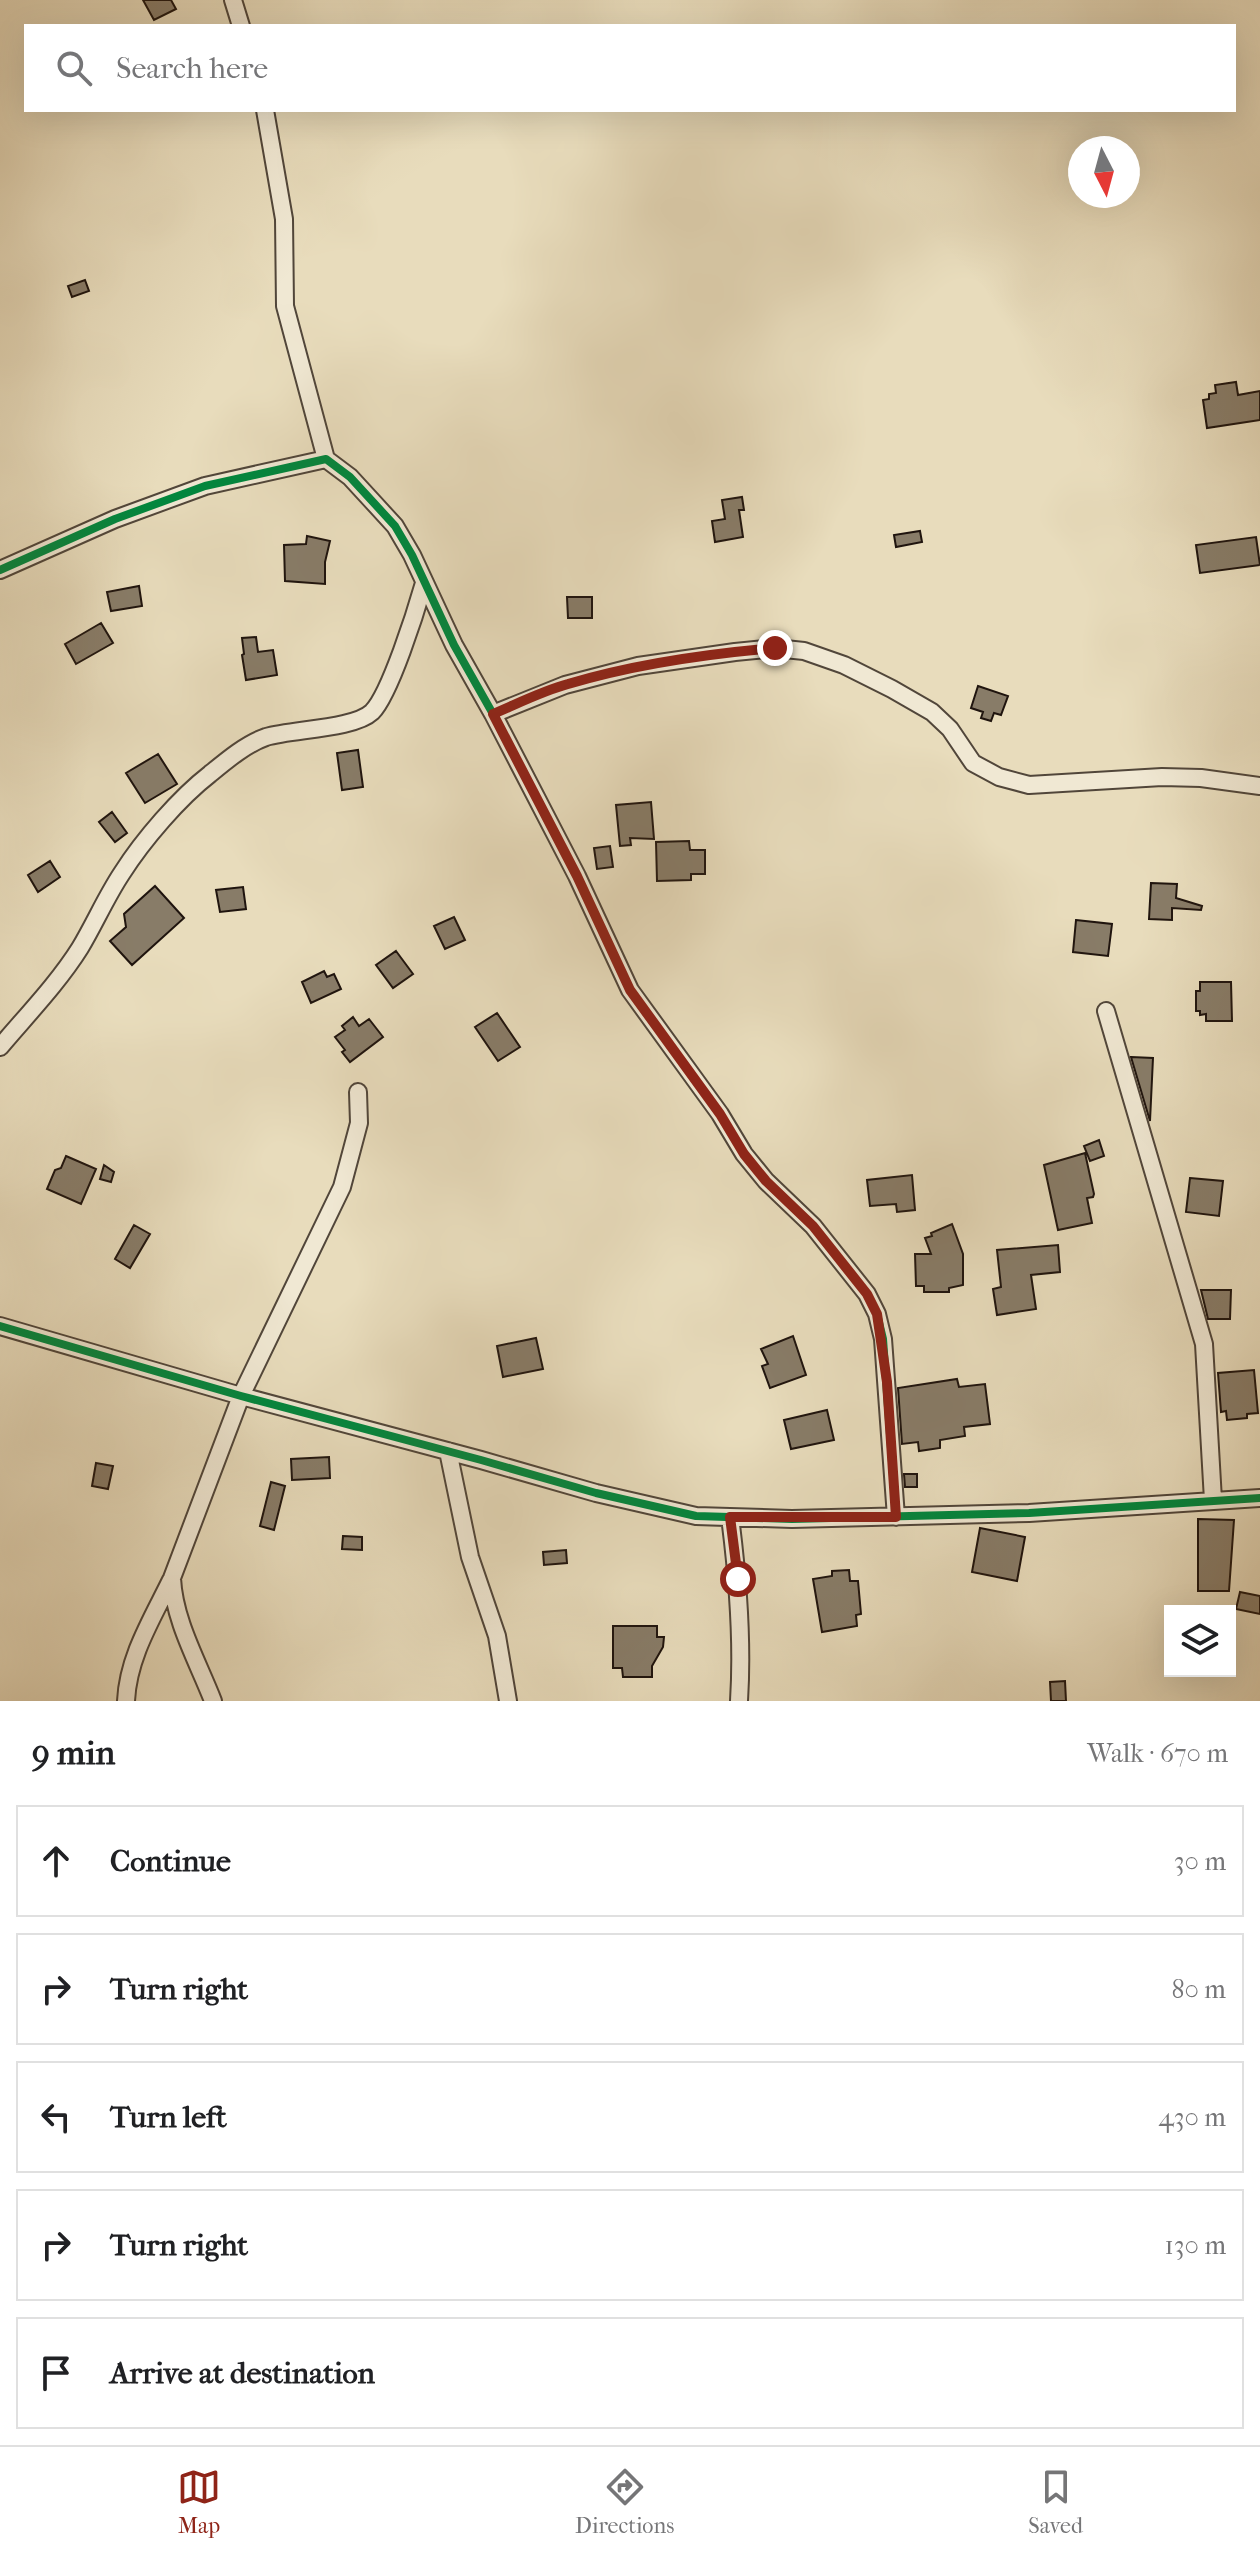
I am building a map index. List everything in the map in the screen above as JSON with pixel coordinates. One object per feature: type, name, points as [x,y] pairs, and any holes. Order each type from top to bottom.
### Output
[{"type":"street","points":[[233,0],[240,24]]},
{"type":"street","points":[[265,112],[284,219],[285,306],[326,459],[350,477],[395,526],[454,645],[577,876],[630,990],[720,1114],[744,1154],[766,1181],[813,1226],[867,1294],[877,1314],[887,1382],[896,1517]]},
{"type":"street","points":[[0,570],[115,519],[205,486],[326,459]]},
{"type":"street","points":[[0,1047],[78,950],[122,872],[163,821],[207,776],[263,738],[351,722],[371,712],[382,697],[412,624],[424,583]]},
{"type":"street","points":[[493,714],[565,685],[638,666],[775,648],[804,651],[844,665],[932,712],[950,729],[973,763],[999,777],[1029,785],[1201,778],[1260,786]]},
{"type":"street","points":[[1106,1011],[1204,1344],[1213,1500]]},
{"type":"street","points":[[126,1701],[135,1655],[172,1578],[241,1396],[342,1187],[359,1123],[358,1092]]},
{"type":"street","points":[[0,1326],[596,1493],[696,1516],[896,1517],[1097,1510],[1260,1498]]},
{"type":"street","points":[[448,1451],[470,1557],[497,1636],[508,1701]]},
{"type":"street","points":[[730,1517],[741,1623],[739,1701]]},
{"type":"street","points":[[172,1578],[173,1597],[213,1701]]},
{"type":"building","points":[[143,0],[171,0],[176,9],[154,20]]},
{"type":"building","points":[[85,280],[89,291],[72,297],[68,286]]},
{"type":"building","points":[[1236,382],[1238,395],[1260,391],[1260,420],[1207,428],[1203,400],[1209,399],[1209,394],[1216,393],[1215,385]]},
{"type":"building","points":[[742,497],[744,510],[739,510],[743,537],[715,542],[712,521],[725,519],[722,500]]},
{"type":"building","points":[[920,531],[922,542],[896,547],[894,535]]},
{"type":"building","points":[[307,536],[330,541],[325,562],[325,584],[285,581],[284,545],[306,544]]},
{"type":"building","points":[[1256,537],[1260,565],[1200,573],[1196,545]]},
{"type":"building","points":[[139,586],[142,606],[111,611],[107,592]]},
{"type":"building","points":[[567,597],[592,597],[592,618],[568,618]]},
{"type":"building","points":[[101,623],[113,643],[76,664],[65,644]]},
{"type":"building","points":[[256,637],[258,652],[273,650],[277,675],[246,680],[242,638]]},
{"type":"building","points":[[978,686],[1008,696],[1001,715],[994,713],[991,721],[981,718],[983,712],[971,708]]},
{"type":"building","points":[[358,750],[363,787],[342,790],[337,753]]},
{"type":"building","points":[[158,754],[177,784],[145,803],[126,773]]},
{"type":"building","points":[[651,802],[654,839],[630,838],[631,845],[620,846],[616,805]]},
{"type":"building","points":[[112,812],[127,833],[115,842],[99,822]]},
{"type":"building","points":[[689,841],[690,850],[705,850],[705,874],[691,874],[691,880],[657,881],[656,842]]},
{"type":"building","points":[[610,846],[613,867],[597,869],[594,848]]},
{"type":"building","points":[[50,861],[60,877],[38,892],[28,875]]},
{"type":"building","points":[[1151,883],[1177,884],[1176,898],[1202,906],[1201,910],[1172,908],[1172,920],[1149,919]]},
{"type":"building","points":[[155,886],[184,918],[132,965],[110,941],[126,927],[124,914]]},
{"type":"building","points":[[243,887],[246,909],[220,912],[216,890]]},
{"type":"building","points":[[454,917],[465,940],[445,949],[434,926]]},
{"type":"building","points":[[1076,920],[1112,924],[1108,956],[1073,952]]},
{"type":"building","points":[[396,951],[413,974],[393,988],[376,965]]},
{"type":"building","points":[[324,971],[327,977],[334,974],[341,989],[311,1003],[302,982]]},
{"type":"building","points":[[1200,982],[1231,982],[1232,1021],[1206,1021],[1206,1014],[1200,1015],[1200,1011],[1196,1011],[1196,991],[1200,991]]},
{"type":"building","points":[[497,1013],[520,1047],[498,1061],[475,1027]]},
{"type":"building","points":[[353,1017],[359,1026],[369,1019],[383,1037],[350,1062],[335,1037],[345,1030],[342,1026]]},
{"type":"building","points":[[1131,1057],[1153,1058],[1150,1121]]},
{"type":"building","points":[[1099,1140],[1104,1156],[1090,1161],[1084,1146]]},
{"type":"building","points":[[1085,1153],[1094,1194],[1087,1198],[1092,1223],[1058,1230],[1044,1165]]},
{"type":"building","points":[[66,1156],[96,1169],[81,1204],[47,1189],[55,1170],[61,1168]]},
{"type":"building","points":[[104,1165],[114,1172],[111,1182],[100,1179]]},
{"type":"building","points":[[912,1175],[915,1210],[897,1212],[896,1204],[870,1206],[867,1180]]},
{"type":"building","points":[[1190,1178],[1223,1181],[1219,1216],[1186,1212]]},
{"type":"building","points":[[952,1224],[963,1254],[963,1285],[949,1288],[949,1292],[924,1292],[924,1286],[916,1286],[915,1254],[931,1254],[925,1238]]},
{"type":"building","points":[[134,1225],[150,1234],[130,1268],[115,1259]]},
{"type":"building","points":[[1058,1245],[1060,1272],[1031,1275],[1036,1309],[997,1315],[993,1289],[1001,1287],[997,1250]]},
{"type":"building","points":[[1201,1290],[1231,1290],[1230,1319],[1208,1319]]},
{"type":"building","points":[[793,1336],[806,1375],[770,1388],[762,1366],[768,1364],[761,1349]]},
{"type":"building","points":[[536,1338],[543,1369],[503,1377],[497,1346]]},
{"type":"building","points":[[1254,1370],[1258,1413],[1247,1414],[1247,1418],[1227,1420],[1226,1411],[1221,1412],[1218,1373]]},
{"type":"building","points":[[957,1379],[959,1387],[985,1384],[990,1424],[964,1427],[965,1436],[940,1440],[940,1448],[919,1451],[918,1442],[902,1444],[898,1388]]},
{"type":"building","points":[[827,1410],[834,1440],[791,1449],[784,1420]]},
{"type":"building","points":[[329,1457],[330,1478],[292,1480],[291,1459]]},
{"type":"building","points":[[96,1463],[113,1466],[108,1489],[92,1486]]},
{"type":"building","points":[[904,1474],[917,1474],[917,1487],[905,1487]]},
{"type":"building","points":[[271,1482],[285,1486],[274,1530],[260,1526]]},
{"type":"building","points":[[1198,1519],[1234,1520],[1229,1591],[1198,1591]]},
{"type":"building","points":[[980,1528],[1025,1537],[1017,1581],[972,1572]]},
{"type":"building","points":[[343,1536],[362,1537],[362,1550],[342,1549]]},
{"type":"building","points":[[566,1550],[567,1563],[544,1565],[543,1552]]},
{"type":"building","points":[[849,1570],[850,1581],[858,1581],[861,1614],[856,1615],[857,1626],[822,1632],[813,1579],[832,1576],[832,1571]]},
{"type":"building","points":[[1240,1592],[1260,1596],[1260,1614],[1236,1609]]},
{"type":"building","points":[[613,1626],[657,1626],[657,1637],[664,1637],[663,1647],[652,1666],[652,1677],[623,1677],[622,1668],[613,1668]]},
{"type":"building","points":[[1065,1681],[1066,1701],[1051,1701],[1050,1682]]},
{"type":"cycle path","points":[[0,570],[115,519],[205,486],[326,459],[350,477],[395,526],[412,555],[454,645],[577,876],[630,990],[720,1114],[744,1154],[766,1181],[813,1226],[867,1294],[877,1314],[883,1339],[896,1517]]},
{"type":"cycle path","points":[[0,1326],[596,1493],[696,1516],[792,1519],[1029,1513],[1260,1498]]},
{"type":"route","points":[[738,1579],[730,1517],[896,1517],[883,1339],[877,1314],[867,1294],[813,1226],[766,1181],[744,1154],[720,1114],[630,990],[577,876],[493,714],[565,685],[638,666],[775,648]]}]
